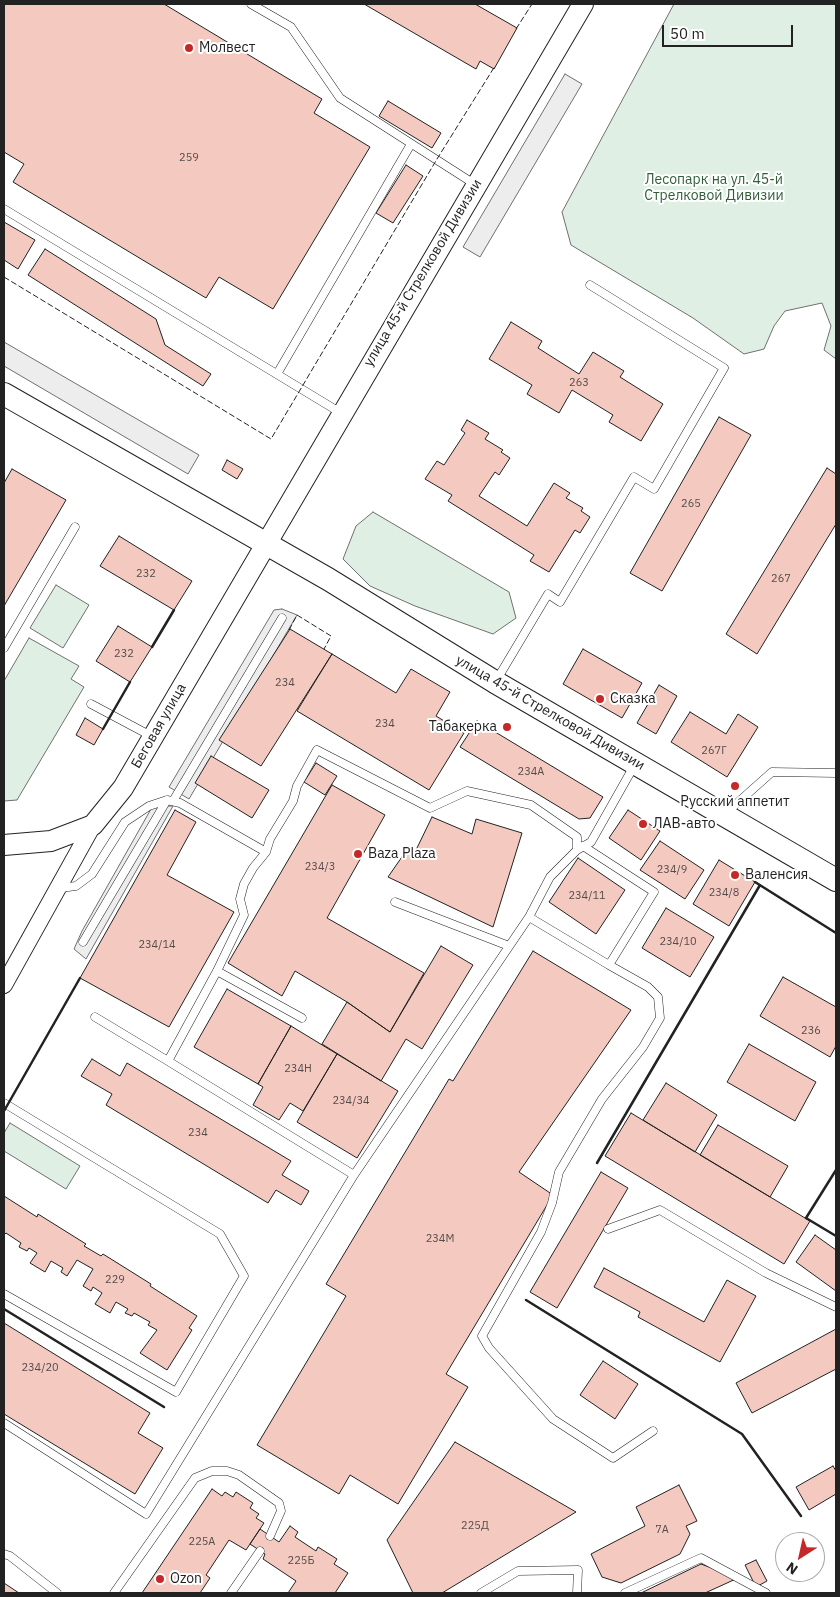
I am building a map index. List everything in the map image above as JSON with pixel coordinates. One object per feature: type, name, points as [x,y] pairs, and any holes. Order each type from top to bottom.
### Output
[{"type":"main road","name":"улица 45-й Стрелковой Дивизии","points":[[4,394],[328,579],[495,682],[836,880]]},
{"type":"street","name":"улица 45-й Стрелковой Дивизии","points":[[264,544],[583,4]]},
{"type":"street","name":"Беговая улица","points":[[93,825],[123,788],[264,544]]},
{"type":"street","points":[[4,846],[50,841],[93,825]]},
{"type":"street","points":[[4,985],[93,825]]},
{"type":"lane","points":[[251,4],[291,27],[340,98],[476,185]]},
{"type":"lane","points":[[277,374],[411,144]]},
{"type":"lane","points":[[4,209],[341,413]]},
{"type":"lane","points":[[495,682],[548,594],[560,602],[634,477],[654,489],[724,368],[590,286]]},
{"type":"lane","points":[[4,648],[75,527]]},
{"type":"lane","points":[[83,942],[282,618]]},
{"type":"lane","points":[[91,704],[153,737]]},
{"type":"lane","points":[[168,1061],[218,971],[244,915],[240,899],[244,884],[253,868],[266,852],[270,839],[292,801],[297,786],[317,750],[430,808],[467,791],[532,805],[577,837],[580,848],[654,892],[609,965]]},
{"type":"lane","points":[[4,1423],[146,1514],[354,1175],[529,917],[550,877],[580,848],[591,842],[636,764]]},
{"type":"lane","points":[[724,815],[772,772],[836,773]]},
{"type":"lane","points":[[58,888],[76,886],[92,874],[125,822],[149,806],[170,800],[180,803],[266,852]]},
{"type":"lane","points":[[395,902],[509,946]]},
{"type":"lane","points":[[529,917],[648,986],[658,997],[660,1018],[642,1047],[602,1099],[558,1172],[552,1203],[541,1232],[482,1336],[489,1348],[553,1419],[613,1458],[653,1431]]},
{"type":"lane","points":[[218,971],[302,1018]]},
{"type":"lane","points":[[95,1017],[354,1175]]},
{"type":"lane","points":[[4,1103],[220,1234],[244,1276],[176,1392],[4,1294]]},
{"type":"lane","points":[[608,1229],[660,1210],[766,1273],[836,1307]]},
{"type":"lane","points":[[114,1593],[195,1478],[212,1471],[227,1470],[239,1475],[279,1503],[282,1511],[270,1536]]},
{"type":"lane","points":[[231,1593],[260,1551]]},
{"type":"lane","points":[[4,1554],[10,1556],[56,1593]]},
{"type":"lane","points":[[625,1593],[701,1558],[766,1593]]},
{"type":"lane","points":[[481,1593],[518,1571],[578,1570],[577,1593]]},
{"type":"green space","name":"Лесопарк на ул. 45-й Стрелковой Дивизии","points":[[674,4],[836,4],[836,359],[824,350],[831,326],[822,303],[785,311],[774,326],[764,349],[744,354],[693,318],[571,245],[562,212]]},
{"type":"green space","points":[[373,512],[509,592],[516,618],[493,634],[415,606],[370,586],[343,559],[356,526]]},
{"type":"green space","points":[[56,585],[89,605],[63,648],[30,628]]},
{"type":"green space","points":[[29,638],[79,666],[71,679],[84,687],[17,800],[4,801],[4,681]]},
{"type":"green space","points":[[10,1123],[80,1166],[66,1189],[4,1151],[4,1133]]},
{"type":"shaded area","points":[[565,74],[582,84],[480,257],[463,247]]},
{"type":"shaded area","points":[[4,342],[199,455],[188,474],[4,366]]},
{"type":"shaded area","points":[[282,609],[297,615],[189,799],[169,787],[274,610]]},
{"type":"shaded area","points":[[157,806],[173,806],[86,959],[74,949],[82,931],[151,809]]},
{"type":"building","points":[[4,4],[164,4],[322,99],[314,113],[370,147],[273,309],[219,277],[206,298],[13,182],[24,164],[4,152]]},
{"type":"building","points":[[364,4],[475,4],[517,28],[494,69],[480,61],[476,69]]},
{"type":"building","points":[[388,101],[441,133],[432,148],[379,116]]},
{"type":"building","points":[[406,165],[423,176],[393,223],[376,213]]},
{"type":"building","points":[[4,222],[35,240],[18,269],[4,260]]},
{"type":"building","points":[[45,249],[156,319],[165,345],[211,374],[203,386],[28,275]]},
{"type":"building","points":[[511,322],[542,341],[538,348],[579,374],[593,352],[624,371],[620,377],[663,404],[641,441],[609,422],[613,415],[572,390],[559,413],[527,394],[532,385],[489,359]]},
{"type":"building","points":[[719,417],[751,435],[662,591],[630,573]]},
{"type":"building","points":[[467,420],[489,433],[485,439],[503,450],[501,452],[510,458],[499,475],[495,472],[479,496],[527,526],[554,483],[570,493],[566,498],[583,508],[581,511],[590,517],[580,533],[575,530],[549,572],[530,561],[534,555],[448,501],[452,495],[425,479],[437,461],[444,465],[465,433],[461,430]]},
{"type":"building","points":[[227,460],[243,469],[237,479],[222,470]]},
{"type":"building","points":[[827,468],[836,474],[836,524],[757,654],[726,634]]},
{"type":"building","points":[[12,469],[66,500],[4,606],[4,483]]},
{"type":"building","points":[[119,536],[192,581],[174,610],[100,566]]},
{"type":"building","points":[[118,626],[152,647],[130,682],[96,661]]},
{"type":"building","points":[[290,629],[332,654],[261,766],[219,740]]},
{"type":"building","points":[[583,649],[642,683],[622,718],[563,684]]},
{"type":"building","points":[[332,654],[396,693],[411,669],[450,692],[436,716],[464,733],[429,790],[297,711]]},
{"type":"building","points":[[659,685],[677,696],[656,734],[637,723]]},
{"type":"building","points":[[690,712],[726,734],[738,714],[758,727],[727,777],[671,742]]},
{"type":"building","points":[[85,718],[103,729],[94,745],[76,735]]},
{"type":"building","points":[[477,721],[603,797],[590,818],[579,819],[460,747]]},
{"type":"building","points":[[211,756],[269,790],[252,818],[195,783]]},
{"type":"building","points":[[316,763],[337,776],[325,795],[304,782]]},
{"type":"building","points":[[332,785],[385,815],[327,918],[424,973],[390,1032],[347,1002],[295,971],[282,996],[228,963]]},
{"type":"building","points":[[175,810],[196,822],[167,875],[234,912],[169,1027],[80,978]]},
{"type":"building","points":[[628,810],[660,831],[641,860],[609,838]]},
{"type":"building","points":[[432,817],[472,834],[476,819],[522,833],[493,927],[388,877],[406,851],[416,850]]},
{"type":"building","points":[[660,841],[704,870],[685,899],[640,870]]},
{"type":"building","points":[[578,858],[625,890],[596,934],[549,902]]},
{"type":"building","points":[[719,860],[755,882],[729,926],[693,904]]},
{"type":"building","points":[[666,908],[714,937],[690,977],[642,948]]},
{"type":"building","points":[[441,946],[473,965],[422,1049],[406,1039],[381,1081],[322,1044],[347,1002],[390,1032]]},
{"type":"building","points":[[533,951],[631,1010],[519,1172],[553,1195],[446,1374],[468,1387],[398,1504],[350,1475],[339,1494],[257,1445],[346,1296],[326,1284],[449,1079],[453,1081]]},
{"type":"building","points":[[783,977],[836,1007],[836,1046],[830,1057],[760,1016]]},
{"type":"building","points":[[227,989],[291,1026],[258,1084],[194,1047]]},
{"type":"building","points":[[291,1026],[337,1054],[303,1111],[290,1103],[279,1120],[253,1105],[263,1087],[258,1084]]},
{"type":"building","points":[[749,1044],[816,1082],[795,1121],[727,1082]]},
{"type":"building","points":[[337,1054],[398,1091],[357,1158],[297,1122]]},
{"type":"building","points":[[92,1059],[120,1076],[127,1063],[291,1161],[282,1175],[309,1191],[301,1205],[276,1190],[268,1203],[106,1105],[112,1094],[81,1076]]},
{"type":"building","points":[[666,1083],[717,1115],[695,1152],[643,1120]]},
{"type":"building","points":[[631,1113],[810,1221],[784,1264],[605,1156]]},
{"type":"building","points":[[718,1125],[788,1166],[770,1197],[700,1155]]},
{"type":"building","points":[[601,1172],[628,1188],[557,1308],[530,1292]]},
{"type":"building","points":[[4,1196],[37,1217],[38,1214],[86,1244],[84,1246],[101,1256],[103,1254],[197,1316],[189,1328],[192,1330],[167,1370],[140,1353],[157,1330],[148,1325],[150,1322],[134,1313],[132,1316],[125,1313],[128,1309],[116,1302],[110,1313],[95,1304],[102,1293],[93,1287],[91,1291],[83,1286],[93,1269],[77,1260],[67,1276],[61,1272],[63,1268],[51,1261],[45,1272],[30,1263],[37,1253],[29,1248],[27,1251],[19,1247],[21,1243],[6,1233],[4,1235]]},
{"type":"building","points":[[815,1235],[836,1250],[836,1291],[796,1262]]},
{"type":"building","points":[[604,1268],[704,1322],[727,1280],[756,1296],[720,1362],[638,1317],[640,1312],[594,1287]]},
{"type":"building","points":[[4,1323],[150,1413],[138,1433],[163,1448],[135,1494],[4,1414]]},
{"type":"building","points":[[836,1329],[836,1369],[752,1413],[736,1383]]},
{"type":"building","points":[[603,1361],[638,1384],[615,1419],[580,1395]]},
{"type":"building","points":[[455,1442],[576,1512],[442,1593],[413,1593],[387,1540]]},
{"type":"building","points":[[833,1466],[836,1471],[836,1494],[809,1510],[796,1487]]},
{"type":"building","points":[[679,1485],[697,1521],[686,1526],[690,1534],[680,1554],[621,1583],[602,1577],[591,1554],[645,1526],[636,1507]]},
{"type":"building","points":[[212,1489],[222,1496],[225,1492],[233,1497],[236,1492],[253,1503],[250,1508],[259,1514],[256,1518],[264,1523],[246,1550],[229,1540],[206,1575],[210,1578],[200,1593],[142,1593]]},
{"type":"building","points":[[290,1526],[298,1532],[295,1537],[316,1551],[318,1547],[337,1559],[334,1564],[348,1573],[335,1593],[288,1593],[296,1581],[263,1559],[265,1554],[250,1544],[260,1529],[279,1542]]},
{"type":"building","points":[[756,1560],[767,1581],[756,1587],[745,1565]]},
{"type":"building","points":[[701,1564],[738,1578],[705,1593],[641,1593]]},
{"type":"building","points":[[4,1583],[19,1593],[4,1593]]},
{"type":"fence","points":[[516,29],[532,4]]},
{"type":"fence","points":[[4,277],[271,439],[437,159],[495,66]]},
{"type":"fence","points":[[289,630],[297,615],[331,636],[324,649]]},
{"type":"wall","points":[[152,647],[174,610]]},
{"type":"wall","points":[[103,729],[130,682]]},
{"type":"wall","points":[[755,882],[836,933]]},
{"type":"wall","points":[[597,1163],[760,885]]},
{"type":"wall","points":[[4,1111],[80,978]]},
{"type":"wall","points":[[836,1170],[806,1218],[836,1236]]},
{"type":"wall","points":[[526,1300],[742,1434],[801,1516]]},
{"type":"wall","points":[[4,1309],[164,1407]]},
{"type":"place","name":"Молвест","points":[[189,48]]},
{"type":"place","name":"Сказка","points":[[600,699]]},
{"type":"place","name":"Табакерка","points":[[507,727]]},
{"type":"place","name":"Русский аппетит","points":[[735,786]]},
{"type":"place","name":"ЛАВ-авто","points":[[643,824]]},
{"type":"place","name":"Baza Plaza","points":[[358,854]]},
{"type":"place","name":"Валенсия","points":[[735,875]]},
{"type":"place","name":"Ozon","points":[[160,1579]]}]
